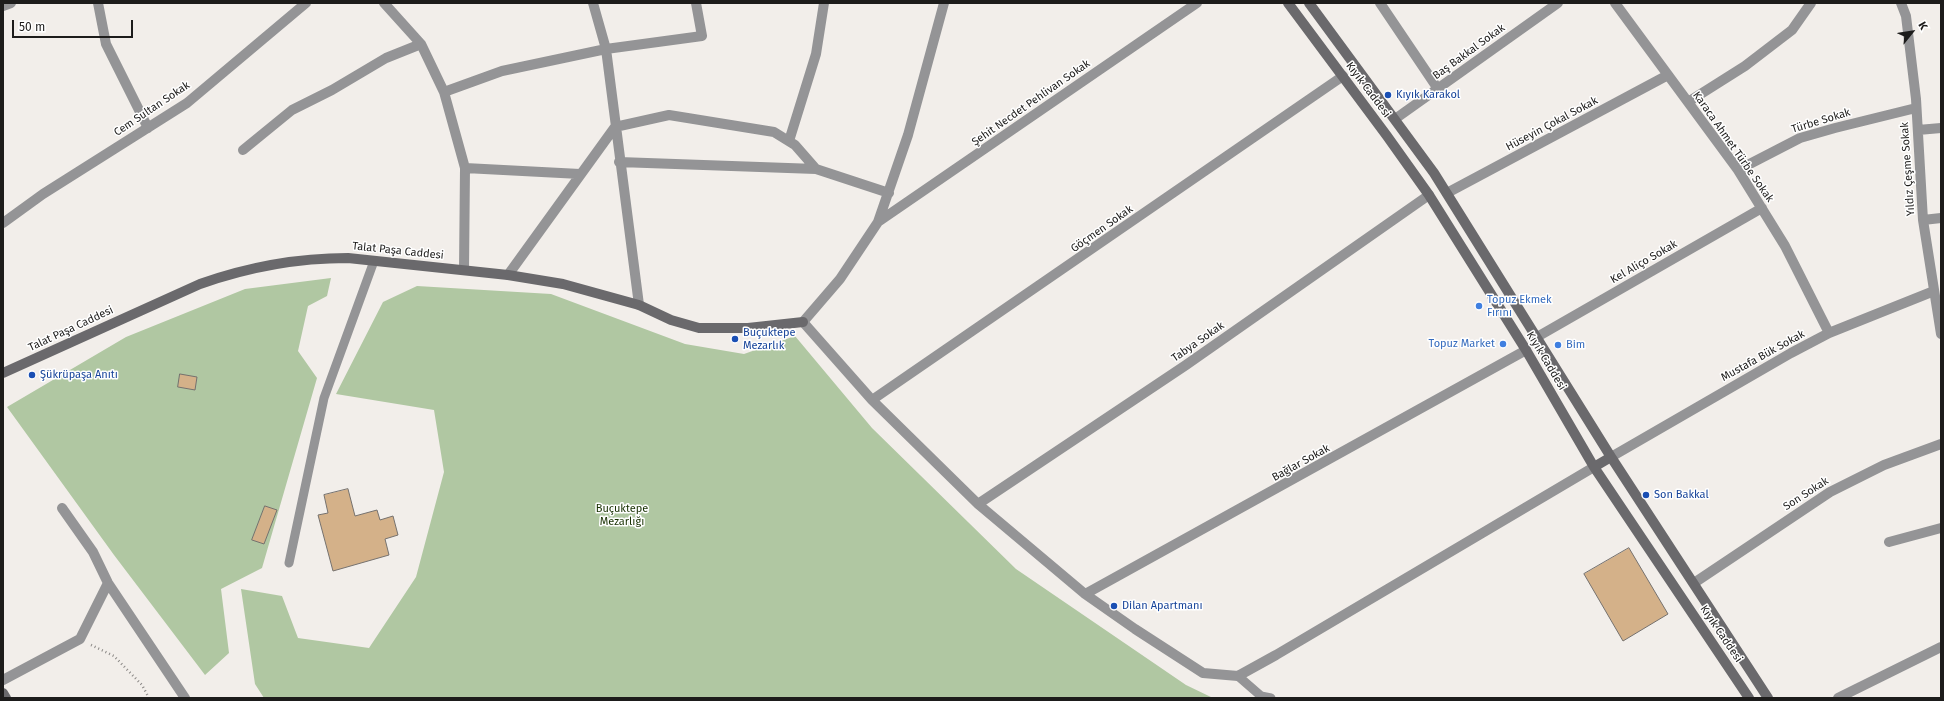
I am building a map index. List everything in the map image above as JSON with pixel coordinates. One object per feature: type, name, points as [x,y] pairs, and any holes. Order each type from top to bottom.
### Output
[{"type":"main road","name":"Kıyık Caddesi","points":[[1288,3],[1429,195],[1526,350],[1594,467],[1749,698]]},
{"type":"main road","name":"Kıyık Caddesi","points":[[1309,3],[1434,173],[1610,457],[1768,698]]},
{"type":"main road","name":"Talat Paşa Caddesi","points":[[3,373],[181,291],[219,277],[268,265],[302,260],[348,258],[508,274],[563,284],[639,305],[671,320],[699,328],[742,328],[803,322]]},
{"type":"main road","points":[[1594,467],[1610,457]]},
{"type":"main road","points":[[3,693],[6,698]]},
{"type":"street","points":[[3,6],[11,3]]},
{"type":"street","points":[[98,3],[106,44],[148,128]]},
{"type":"street","name":"Cem Sultan Sokak","points":[[3,223],[43,194],[187,103],[306,3]]},
{"type":"street","points":[[593,3],[606,49],[619,162],[639,305]]},
{"type":"street","points":[[444,92],[502,71],[606,49],[702,36],[696,3]]},
{"type":"street","points":[[789,141],[816,54],[824,3]]},
{"type":"street","points":[[944,3],[908,135],[878,222],[840,279],[803,322],[872,400],[978,504],[1086,594],[1134,629],[1203,673],[1238,676],[1594,467]]},
{"type":"street","name":"Şehit Necdet Pehlivan Sokak","points":[[878,222],[1197,3]]},
{"type":"street","points":[[1380,3],[1438,89]]},
{"type":"street","name":"Baş Bakkal Sokak","points":[[1395,119],[1558,3]]},
{"type":"street","name":"Karaca Ahmet Türbe Sokak","points":[[1615,3],[1738,170],[1786,246],[1829,333]]},
{"type":"street","points":[[1688,102],[1745,66],[1792,30],[1811,3]]},
{"type":"street","name":"Yıldız Çeşme Sokak","points":[[1902,3],[1906,16],[1916,108],[1923,220],[1941,334]]},
{"type":"street","points":[[389,4],[421,44],[444,92],[465,168],[464,270]]},
{"type":"street","points":[[243,150],[292,110],[332,90],[386,58],[421,44]]},
{"type":"street","name":"Hüseyin Çokal Sokak","points":[[1447,193],[1668,75]]},
{"type":"street","name":"Göçmen Sokak","points":[[872,400],[1343,76]]},
{"type":"street","name":"Türbe Sokak","points":[[1738,170],[1800,138],[1916,108]]},
{"type":"street","points":[[508,274],[615,127],[669,115],[774,132],[795,145],[816,169]]},
{"type":"street","points":[[1918,130],[1941,128]]},
{"type":"street","points":[[619,162],[816,169],[888,193]]},
{"type":"street","points":[[465,168],[580,174]]},
{"type":"street","name":"Tabya Sokak","points":[[978,504],[1186,365],[1429,195]]},
{"type":"street","name":"Kel Aliço Sokak","points":[[1537,337],[1762,208]]},
{"type":"street","points":[[1923,220],[1941,218]]},
{"type":"street","name":"Mustafa Bük Sokak","points":[[1610,457],[1791,353],[1829,333],[1934,291]]},
{"type":"street","name":"Bağlar Sokak","points":[[1086,594],[1526,350]]},
{"type":"street","name":"Son Sokak","points":[[1694,583],[1830,492],[1884,465],[1941,444]]},
{"type":"street","points":[[62,508],[93,552],[108,583],[185,698]]},
{"type":"street","points":[[1889,542],[1941,528]]},
{"type":"street","points":[[3,680],[80,639],[108,583]]},
{"type":"street","points":[[1838,698],[1941,647]]},
{"type":"lane","points":[[289,563],[324,398],[374,261]]},
{"type":"lane","points":[[1238,676],[1261,696],[1271,698]]},
{"type":"path","points":[[80,639],[114,656],[142,685],[149,698]]},
{"type":"green space","points":[[331,278],[327,296],[308,306],[298,351],[317,378],[262,568],[221,589],[229,653],[205,675],[114,555],[7,407],[126,337],[245,289]]},
{"type":"green space","name":"Buçuktepe Mezarlığı","points":[[417,286],[551,294],[685,344],[744,354],[795,336],[872,428],[1016,569],[1186,685],[1213,698],[264,698],[255,684],[241,589],[282,596],[298,638],[369,648],[416,577],[444,472],[434,410],[336,394],[383,302]]},
{"type":"building","points":[[180,374],[197,377],[195,390],[178,387]]},
{"type":"building","points":[[348,489],[355,516],[377,510],[380,520],[393,516],[398,535],[385,539],[389,555],[333,571],[318,515],[328,513],[324,495]]},
{"type":"building","points":[[265,506],[277,510],[264,544],[252,540]]},
{"type":"building","points":[[1629,548],[1668,614],[1623,641],[1584,574]]},
{"type":"place","name":"Kıyık Karakol","points":[[1388,95]]},
{"type":"place","name":"Topuz Ekmek Fırını","points":[[1479,306]]},
{"type":"place","name":"Buçuktepe Mezarlık","points":[[735,339]]},
{"type":"place","name":"Topuz Market","points":[[1503,344]]},
{"type":"place","name":"Bim","points":[[1558,345]]},
{"type":"place","name":"Şükrüpaşa Anıtı","points":[[32,375]]},
{"type":"place","name":"Son Bakkal","points":[[1646,495]]},
{"type":"place","name":"Dilan Apartmanı","points":[[1114,606]]}]
